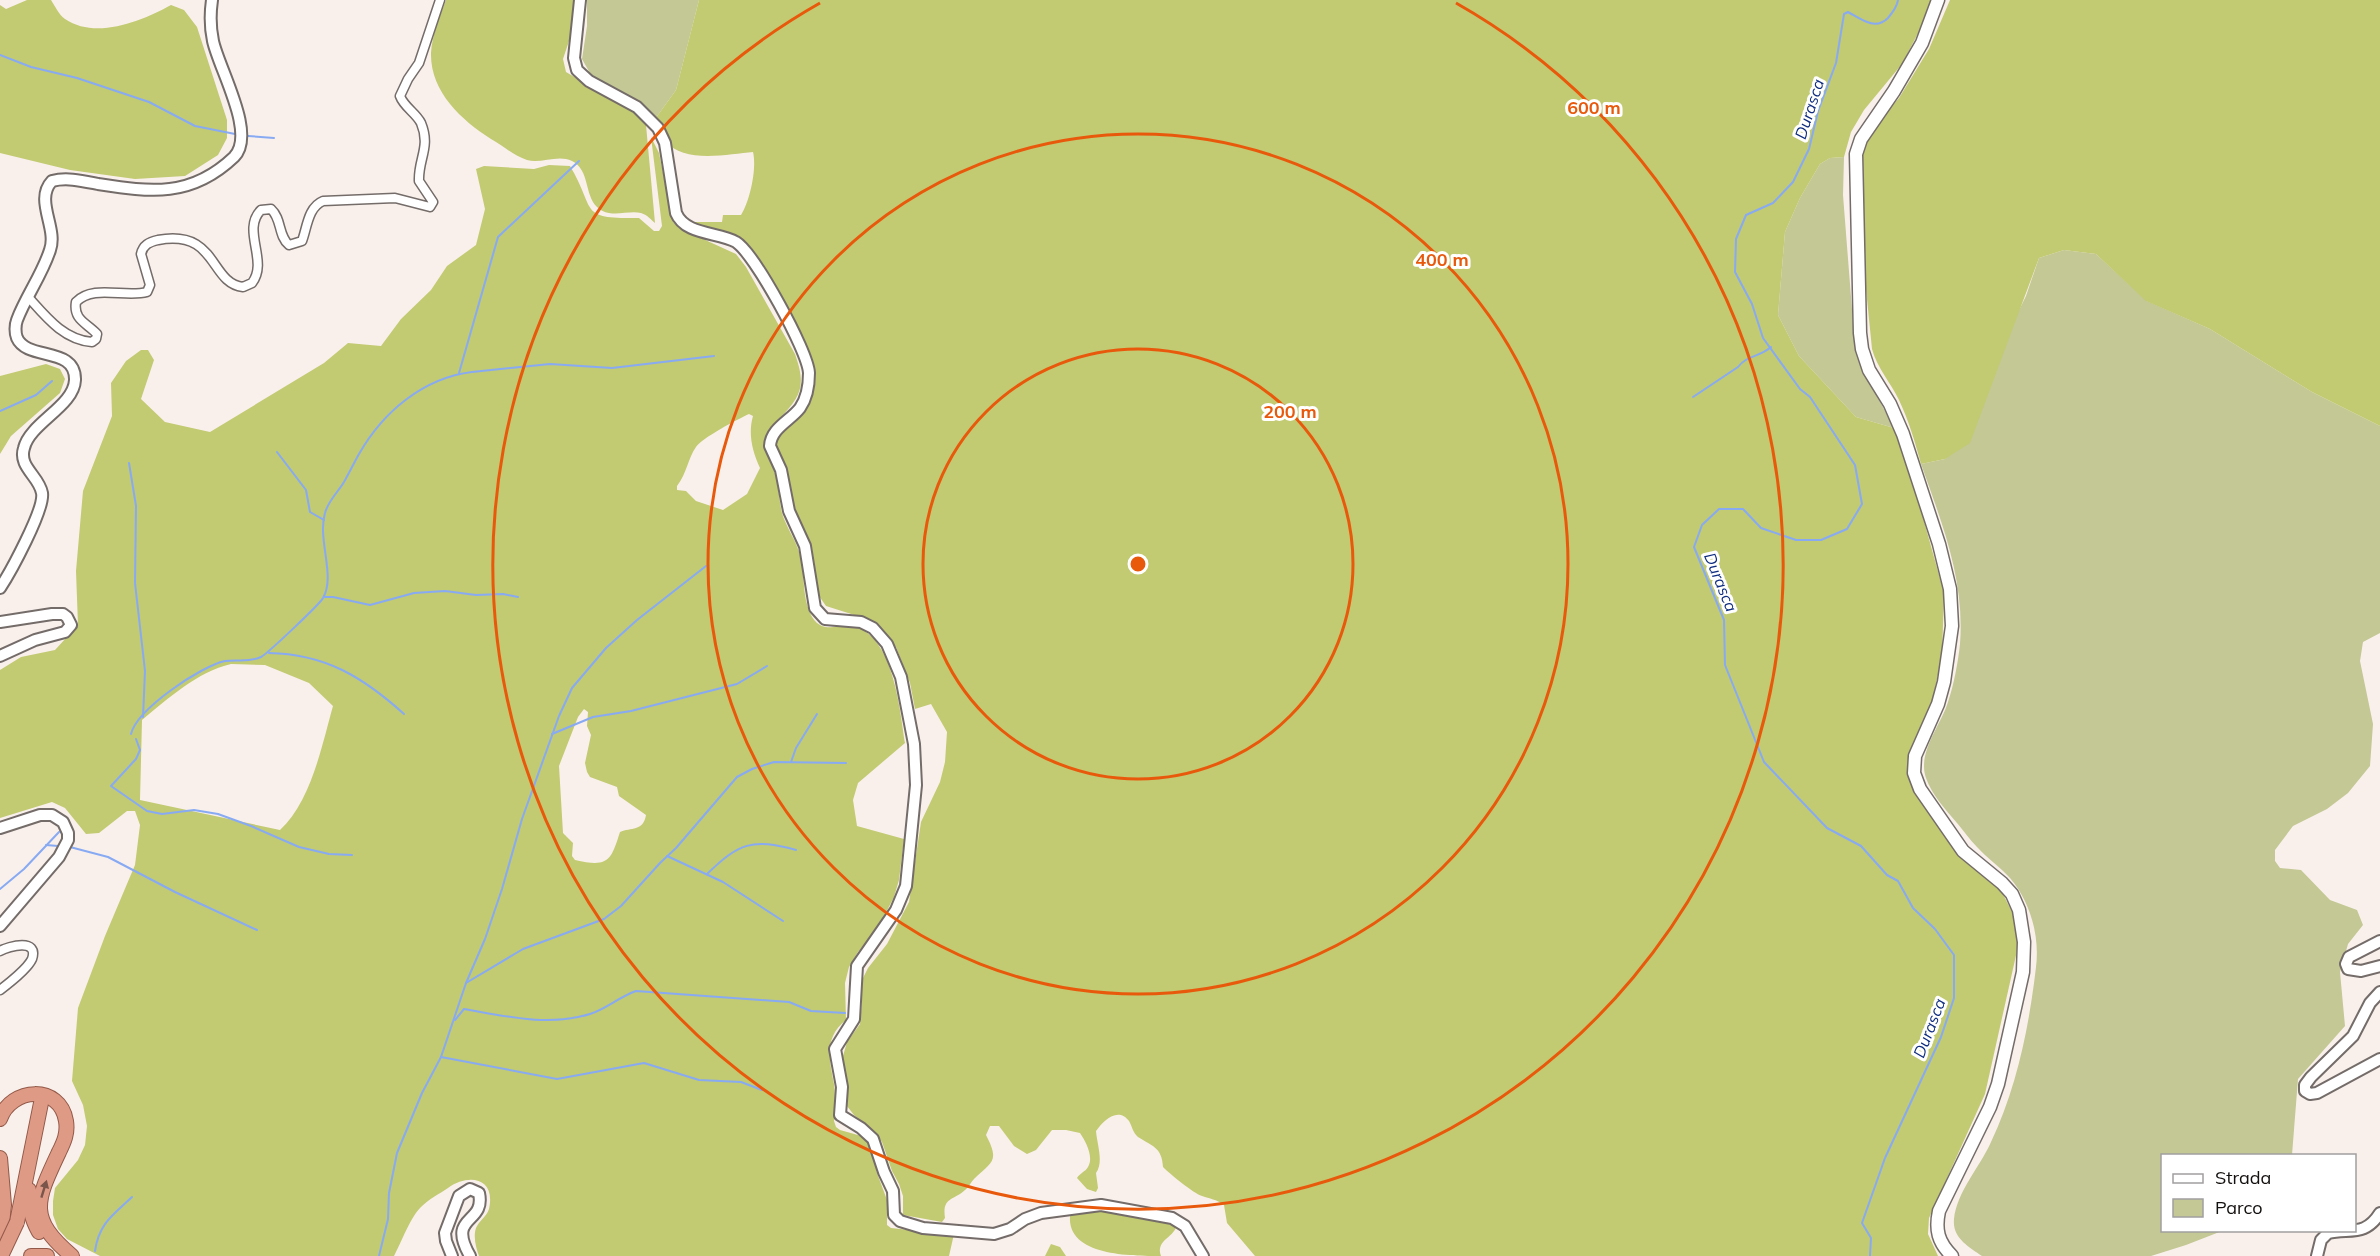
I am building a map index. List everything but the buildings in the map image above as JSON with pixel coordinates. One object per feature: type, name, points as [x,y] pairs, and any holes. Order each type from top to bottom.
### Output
[{"type":"highway","points":[[1,1116],[8,1104],[17,1098],[33,1094],[53,1100],[63,1112],[66,1133],[42,1191],[40,1211],[49,1234],[72,1256]]},
{"type":"highway","points":[[1,1256],[17,1222],[41,1103]]},
{"type":"highway","points":[[0,1158],[4,1205],[0,1242]]},
{"type":"highway","points":[[30,1161],[29,1205],[33,1221],[50,1243],[72,1256]]},
{"type":"highway","points":[[31,1256],[47,1256]]},
{"type":"main road","points":[[1938,0],[1922,43],[1857,147],[1855,167],[1862,349],[1869,370],[1890,404],[1903,434],[1939,544],[1952,609],[1951,643],[1944,682],[1938,704],[1915,756],[1914,773],[1920,789],[1963,851],[2012,894],[2019,910],[2024,942],[2023,972],[1998,1084],[1983,1122],[1944,1199],[1937,1221],[1939,1239],[1952,1256]]},
{"type":"main road","points":[[0,1250],[12,1256]]},
{"type":"street","points":[[0,588],[27,538],[42,499],[40,487],[23,462],[24,448],[33,434],[66,399],[75,382],[74,374],[65,360],[27,349],[18,338],[16,322],[53,242],[45,201],[48,186],[52,181],[68,179],[144,191],[180,189],[206,178],[236,155],[240,149],[242,131],[215,48],[211,14],[212,0]]},
{"type":"street","points":[[29,298],[56,327],[67,334],[92,342],[96,339],[97,334],[79,319],[75,312],[76,302],[84,296],[94,294],[147,292],[150,285],[141,254],[145,245],[151,242],[178,238],[197,243],[230,281],[243,287],[252,283],[259,272],[254,221],[261,210],[271,209],[276,213],[284,241],[294,245],[302,241],[311,214],[323,201],[395,198],[430,207],[433,202],[431,197],[419,181],[426,151],[424,131],[420,120],[400,96],[408,78],[419,63],[440,0]]},
{"type":"street","points":[[580,0],[574,58],[577,70],[589,81],[636,107],[658,128],[665,144],[679,219],[694,228],[733,241],[744,249],[759,270],[802,349],[809,371],[804,399],[799,409],[774,432],[770,446],[781,470],[789,511],[805,546],[814,603],[818,613],[825,619],[861,622],[873,628],[887,644],[894,657],[906,699],[916,765],[906,886],[896,910],[857,966],[854,1019],[835,1049],[842,1087],[840,1115],[861,1128],[873,1139],[893,1191],[894,1215],[900,1221],[923,1228],[994,1234],[1010,1229],[1025,1219],[1041,1213],[1101,1205],[1172,1218],[1185,1226],[1203,1256]]},
{"type":"street","points":[[0,622],[58,614],[67,617],[71,625],[65,632],[34,640],[0,656]]},
{"type":"street","points":[[0,828],[40,815],[52,814],[63,822],[68,840],[59,856],[0,926]]},
{"type":"street","points":[[2380,941],[2349,957],[2346,964],[2353,972],[2380,966]]},
{"type":"street","points":[[0,951],[21,944],[28,946],[32,956],[30,963],[0,990]]},
{"type":"street","points":[[2380,992],[2370,1003],[2353,1036],[2311,1077],[2305,1085],[2305,1091],[2310,1094],[2316,1092],[2380,1059]]},
{"type":"street","points":[[452,1256],[445,1233],[459,1196],[470,1189],[479,1193],[480,1202],[475,1213],[461,1231],[462,1242],[470,1256]]},
{"type":"street","points":[[2356,1229],[2373,1224],[2380,1213]]},
{"type":"street","points":[[2317,1256],[2321,1240],[2328,1233],[2336,1232]]},
{"type":"green space","points":[[27,0],[51,0],[65,19],[91,28],[119,26],[133,22],[171,5],[184,10],[197,27],[227,120],[227,138],[218,155],[185,176],[135,179],[70,170],[0,153],[0,5],[6,9]]},
{"type":"green space","points":[[446,0],[576,0],[573,29],[563,59],[566,72],[637,114],[646,125],[655,223],[641,213],[602,211],[593,202],[582,170],[578,165],[561,158],[532,161],[522,158],[469,123],[449,103],[436,80],[431,53],[433,39]]},
{"type":"green space","points":[[587,0],[699,0],[676,90],[655,119],[638,102],[591,75],[582,59],[587,26]]},
{"type":"green space","points":[[699,0],[1931,0],[1927,16],[1902,64],[1864,110],[1851,132],[1844,157],[1830,158],[1820,164],[1800,198],[1785,232],[1778,315],[1799,356],[1856,417],[1894,428],[1912,478],[1944,593],[1942,657],[1932,701],[1908,761],[1907,775],[1915,792],[1978,870],[2002,892],[2014,916],[2019,942],[1985,1094],[1929,1218],[1928,1234],[1938,1256],[1255,1256],[1227,1223],[1224,1205],[1198,1194],[1171,1174],[1163,1167],[1158,1151],[1138,1137],[1129,1121],[1120,1115],[1107,1119],[1096,1131],[1100,1164],[1096,1173],[1098,1188],[1096,1192],[1087,1189],[1077,1178],[1090,1163],[1087,1145],[1080,1133],[1052,1130],[1036,1150],[1027,1154],[1014,1146],[999,1126],[990,1126],[986,1135],[993,1151],[992,1160],[961,1194],[949,1200],[945,1206],[945,1218],[942,1222],[903,1215],[903,1196],[882,1142],[875,1132],[854,1115],[847,1106],[848,1085],[841,1063],[847,1042],[860,1024],[863,978],[887,944],[909,902],[921,822],[940,782],[945,762],[947,732],[931,704],[915,709],[910,683],[896,647],[887,644],[876,625],[867,619],[826,606],[819,596],[812,548],[794,510],[786,466],[775,446],[778,437],[809,405],[813,393],[812,360],[751,248],[740,238],[706,229],[694,222],[722,222],[723,215],[741,215],[752,184],[753,152],[706,156],[683,153],[666,141],[655,119],[676,90]]},
{"type":"green space","points":[[1950,0],[2380,0],[2380,426],[2312,392],[2210,329],[2146,301],[2096,254],[2064,250],[2039,258],[1970,443],[1945,459],[1921,464],[1903,408],[1877,363],[1872,349],[1864,269],[1860,160],[1867,140],[1878,122],[1899,98],[1929,49]]},
{"type":"green space","points":[[651,137],[659,153],[673,222],[679,228],[736,254],[746,267],[795,354],[800,374],[800,390],[793,404],[770,429],[765,442],[775,472],[782,513],[800,555],[810,613],[820,625],[826,627],[853,626],[871,636],[888,662],[893,679],[905,743],[858,783],[853,800],[857,826],[904,839],[899,880],[894,897],[878,928],[849,967],[845,983],[846,1020],[834,1034],[830,1049],[835,1093],[834,1121],[840,1130],[865,1137],[872,1147],[877,1173],[887,1200],[887,1225],[891,1228],[930,1235],[954,1234],[949,1256],[479,1256],[475,1231],[488,1212],[490,1199],[485,1185],[472,1180],[456,1183],[421,1207],[410,1223],[394,1256],[100,1256],[67,1239],[58,1229],[53,1215],[53,1201],[55,1188],[78,1160],[85,1145],[87,1126],[83,1105],[72,1081],[78,1008],[135,865],[140,825],[135,811],[127,811],[99,833],[86,834],[65,808],[52,802],[0,818],[0,670],[21,657],[55,650],[78,625],[76,571],[83,491],[112,416],[111,383],[126,361],[141,350],[148,350],[154,360],[141,399],[165,422],[210,432],[324,363],[348,343],[381,346],[401,319],[431,290],[447,266],[476,245],[485,209],[476,169],[484,166],[534,169],[549,165],[570,166],[587,202],[597,214],[606,217],[639,218],[654,231],[659,231],[662,226]],"holes":[[[749,414],[753,416],[752,442],[760,468],[747,494],[723,510],[696,501],[686,491],[677,490],[696,447],[721,429]],[[231,664],[265,665],[309,683],[333,706],[320,755],[307,789],[291,818],[280,830],[140,800],[142,720],[195,679]],[[584,709],[588,712],[587,726],[591,735],[585,763],[590,777],[617,787],[619,796],[646,815],[639,827],[620,832],[607,860],[595,863],[575,860],[572,856],[573,843],[563,833],[559,766],[578,717]]]},
{"type":"green space","points":[[1844,157],[1843,195],[1854,335],[1862,368],[1894,428],[1856,417],[1799,356],[1778,315],[1785,232],[1800,198],[1820,164],[1830,158]]},
{"type":"green space","points":[[2064,250],[2096,254],[2147,301],[2210,329],[2312,392],[2380,426],[2380,633],[2363,642],[2360,661],[2373,724],[2370,766],[2348,793],[2327,809],[2293,826],[2275,850],[2275,861],[2280,868],[2301,870],[2330,900],[2357,910],[2363,925],[2348,944],[2340,972],[2345,1026],[2298,1079],[2292,1154],[2161,1154],[2161,1232],[2219,1232],[2151,1256],[1982,1256],[1962,1241],[1954,1226],[1956,1209],[1964,1189],[1991,1142],[2015,1078],[2030,1012],[2037,955],[2032,919],[2017,887],[1972,841],[1939,802],[1926,778],[1924,768],[1927,749],[1945,711],[1954,680],[1961,620],[1950,552],[1921,464],[1945,459],[2026,296],[2039,258]]},
{"type":"green space","points":[[46,364],[60,369],[65,379],[60,393],[11,436],[0,454],[0,376]]},
{"type":"green space","points":[[1102,1211],[1138,1214],[1177,1223],[1176,1228],[1161,1246],[1161,1256],[1118,1254],[1090,1246],[1079,1239],[1072,1229],[1070,1216],[1074,1213]]},
{"type":"green space","points":[[1051,1244],[1060,1247],[1066,1256],[1045,1256]]},
{"type":"waterway","name":"Durasca","points":[[1870,1256],[1871,1238],[1862,1223],[1885,1158],[1941,1037],[1954,998],[1954,955],[1935,929],[1913,908],[1898,881],[1887,875],[1861,846],[1827,828],[1764,762],[1725,665],[1724,620],[1694,547],[1702,525],[1719,509],[1743,509],[1761,528],[1796,540],[1821,540],[1847,529],[1862,504],[1855,465],[1810,397],[1800,389],[1763,338],[1752,304],[1735,272],[1736,239],[1746,215],[1773,203],[1793,182],[1809,149],[1818,111],[1836,63],[1844,14],[1848,12],[1863,20],[1878,24],[1888,18],[1898,0]]},
{"type":"waterway","points":[[0,55],[31,67],[77,78],[149,102],[195,126],[235,134]]},
{"type":"waterway","points":[[248,136],[274,138]]},
{"type":"waterway","points":[[459,373],[498,237],[579,161]]},
{"type":"waterway","points":[[1693,397],[1745,360],[1771,347]]},
{"type":"waterway","points":[[131,734],[145,713],[171,690],[214,665],[225,661],[261,657],[320,602],[328,579],[323,534],[323,523],[328,504],[380,424],[392,411],[421,390],[437,381],[472,372],[550,364],[612,368],[714,356]]},
{"type":"waterway","points":[[0,411],[36,395],[52,381]]},
{"type":"waterway","points":[[277,452],[306,490],[310,512],[324,520]]},
{"type":"waterway","points":[[129,463],[136,506],[135,583],[145,671],[143,717]]},
{"type":"waterway","points":[[379,1256],[388,1219],[389,1193],[397,1153],[422,1093],[441,1057],[466,983],[485,939],[522,819],[559,716],[572,688],[606,648],[637,620],[706,566]]},
{"type":"waterway","points":[[324,597],[370,605],[414,593],[445,591],[518,597]]},
{"type":"waterway","points":[[269,653],[308,658],[342,670],[373,689],[404,714]]},
{"type":"waterway","points":[[552,734],[593,717],[631,711],[737,684],[767,666]]},
{"type":"waterway","points":[[791,762],[796,748],[817,714]]},
{"type":"waterway","points":[[136,739],[140,750],[136,759],[111,786],[147,811],[162,814],[194,810],[218,814],[299,847],[329,854],[352,855]]},
{"type":"waterway","points":[[466,983],[523,949],[604,919],[621,906],[676,848],[737,777],[774,762],[846,763]]},
{"type":"waterway","points":[[0,889],[24,869],[59,832]]},
{"type":"waterway","points":[[707,874],[728,855],[747,846],[768,844],[796,850]]},
{"type":"waterway","points":[[46,845],[58,846]]},
{"type":"waterway","points":[[70,847],[108,857],[175,892],[257,930]]},
{"type":"waterway","points":[[667,856],[723,882],[783,921]]},
{"type":"waterway","points":[[455,1020],[464,1009],[527,1019],[574,1018],[596,1012],[636,991],[789,1002],[811,1011],[845,1013]]},
{"type":"waterway","points":[[441,1057],[557,1079],[644,1063],[699,1080],[741,1082],[762,1090]]},
{"type":"waterway","points":[[95,1251],[103,1226],[132,1197]]}]
